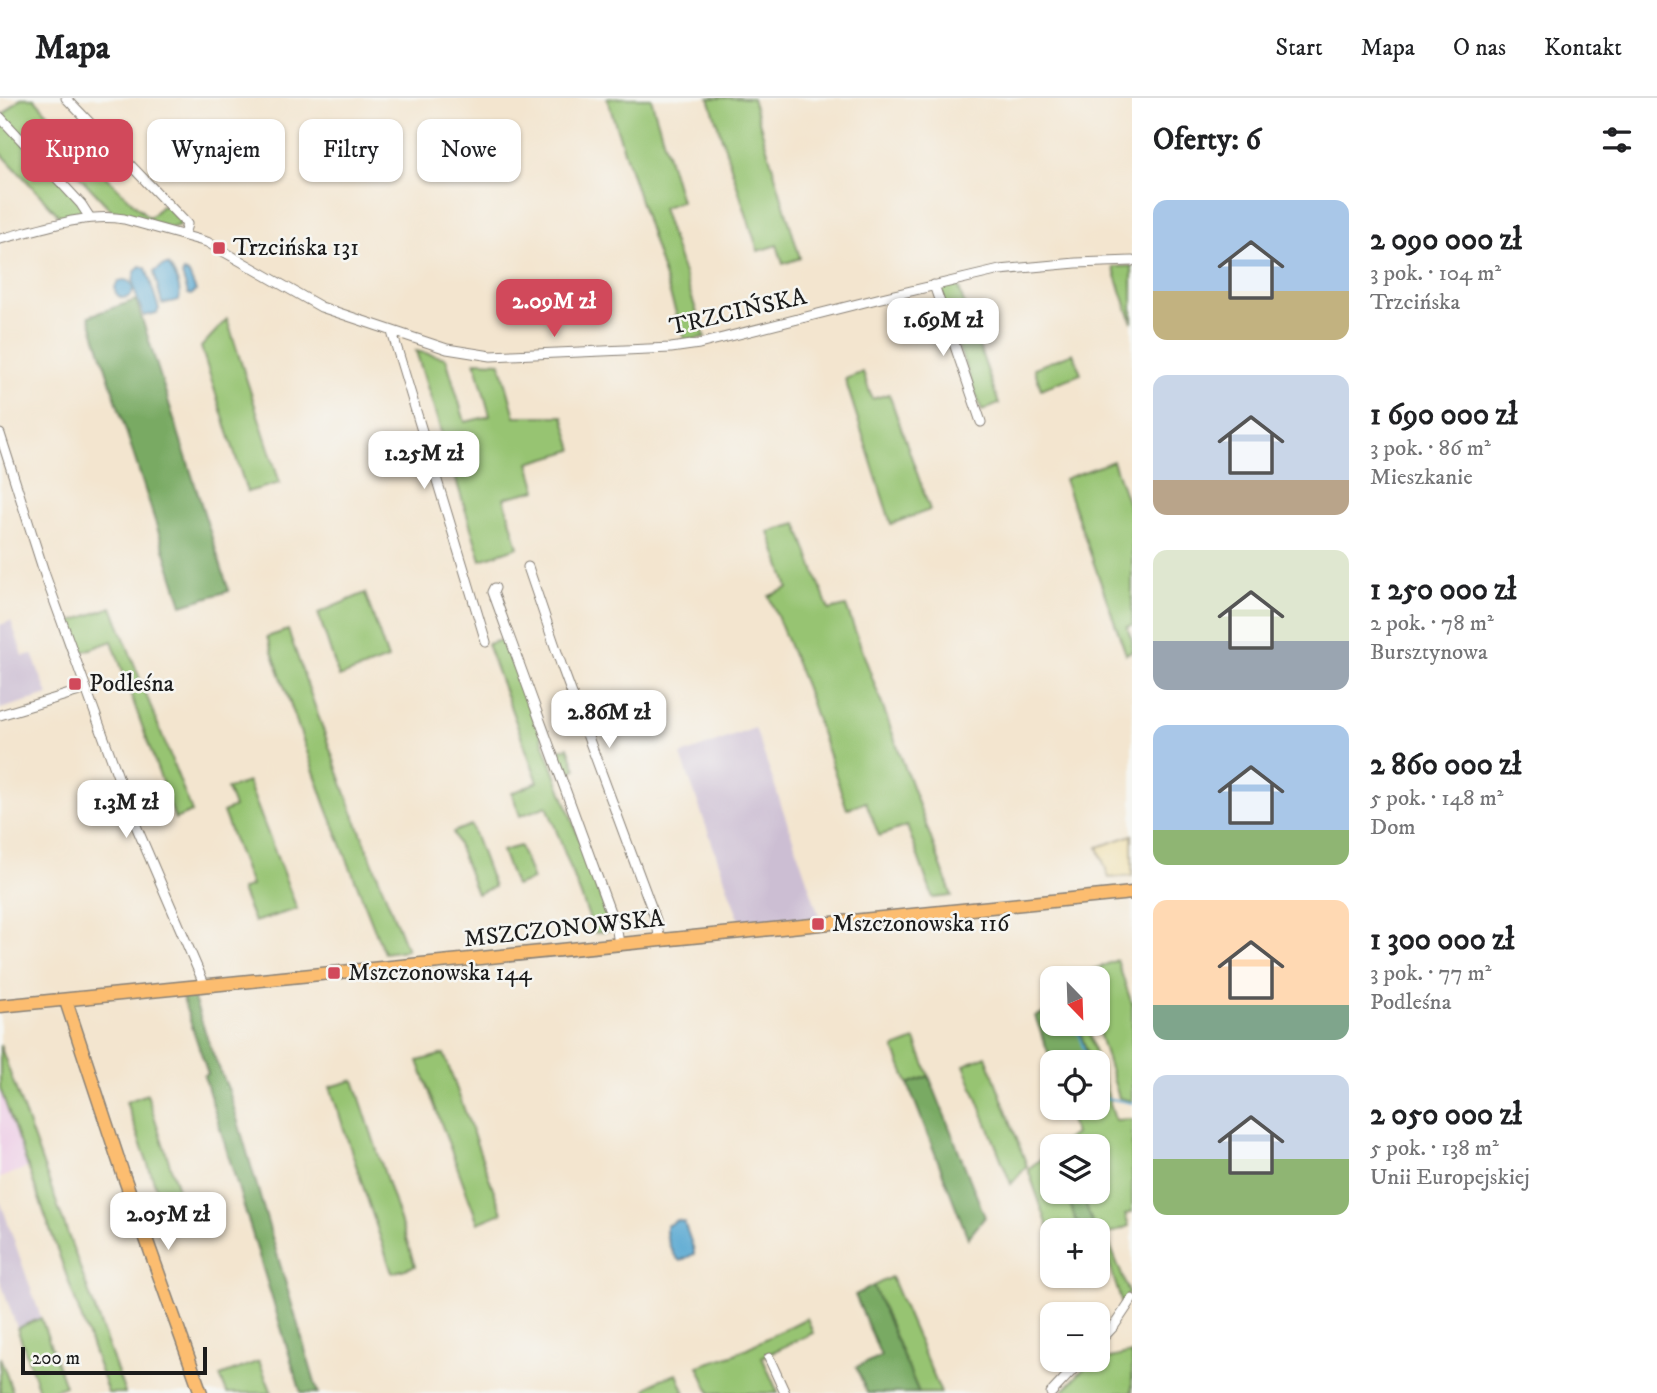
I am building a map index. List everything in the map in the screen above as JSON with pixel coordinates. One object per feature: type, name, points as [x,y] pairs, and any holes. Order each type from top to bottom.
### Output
[{"type":"main road","name":"MSZCZONOWSKA","points":[[0,1006],[1132,892]]},
{"type":"main road","points":[[66,1001],[109,1135],[201,1393]]},
{"type":"street","points":[[66,98],[187,224],[184,235]]},
{"type":"street","points":[[0,117],[90,218]]},
{"type":"street","name":"TRZCIŃSKA","points":[[0,239],[90,218],[113,217],[215,245],[321,307],[447,349],[491,356],[671,348],[699,344],[1000,270],[1132,261]]},
{"type":"street","points":[[934,285],[981,422]]},
{"type":"street","points":[[392,332],[486,642]]},
{"type":"street","points":[[0,434],[45,575],[134,821],[205,986]]},
{"type":"street","points":[[528,567],[562,667],[656,920],[660,940]]},
{"type":"street","points":[[495,588],[493,592],[617,931],[619,944]]},
{"type":"street","points":[[0,716],[86,689]]},
{"type":"street","points":[[1110,1330],[1132,1299]]},
{"type":"street","points":[[769,1358],[785,1393]]},
{"type":"street","points":[[1051,1393],[1071,1372]]},
{"type":"shaded area","points":[[11,621],[23,656],[32,654],[48,695],[0,709],[0,625]]},
{"type":"shaded area","points":[[755,728],[820,918],[741,925],[681,755]]},
{"type":"shaded area","points":[[0,1088],[29,1167],[0,1178]]},
{"type":"shaded area","points":[[0,1200],[41,1318],[17,1328],[0,1280]]},
{"type":"green space","points":[[21,98],[34,98],[53,119],[21,119],[21,175],[0,152],[0,118]]},
{"type":"green space","points":[[607,98],[651,98],[681,201],[662,208],[705,337],[685,341]]},
{"type":"green space","points":[[709,98],[752,98],[800,258],[783,264],[777,245],[758,251]]},
{"type":"green space","points":[[28,182],[63,182],[92,213],[61,218]]},
{"type":"green space","points":[[85,182],[111,182],[149,218],[164,204],[179,219],[180,225],[171,228],[113,212]]},
{"type":"green space","points":[[1132,266],[1132,323],[1113,267]]},
{"type":"green space","points":[[957,283],[999,404],[982,411],[937,288]]},
{"type":"green space","points":[[136,300],[229,591],[182,605],[89,316]]},
{"type":"green space","points":[[227,319],[280,483],[247,492],[201,347]]},
{"type":"green space","points":[[416,351],[446,358],[465,422],[490,416],[475,361],[500,362],[515,416],[563,416],[573,450],[529,463],[537,490],[504,498],[518,547],[481,560]]},
{"type":"green space","points":[[1073,353],[1081,374],[1041,389],[1034,368]]},
{"type":"green space","points":[[863,372],[872,399],[889,394],[930,510],[891,524],[845,379]]},
{"type":"green space","points":[[1113,461],[1132,516],[1132,625],[1127,627],[1132,640],[1132,651],[1126,654],[1064,479]]},
{"type":"green space","points":[[797,524],[829,610],[846,606],[952,896],[933,898],[907,826],[879,836],[866,802],[847,809],[806,688],[769,596],[788,588],[769,532]]},
{"type":"green space","points":[[365,593],[388,659],[339,677],[318,613]]},
{"type":"green space","points":[[112,607],[192,812],[175,819],[112,641],[77,654],[67,623]]},
{"type":"green space","points":[[288,630],[347,797],[407,950],[384,953],[326,806],[267,637]]},
{"type":"green space","points":[[505,639],[613,930],[595,933],[547,806],[520,816],[512,793],[538,782],[487,644]]},
{"type":"green space","points":[[568,747],[576,769],[562,775],[554,752]]},
{"type":"green space","points":[[248,782],[297,909],[254,922],[241,890],[251,886],[223,812],[234,807],[227,789]]},
{"type":"green space","points":[[471,825],[494,887],[477,894],[453,832]]},
{"type":"green space","points":[[520,846],[533,880],[515,886],[502,851]]},
{"type":"green space","points":[[1117,960],[1132,1004],[1132,1101],[1119,1098],[1110,1069],[1110,1050],[1104,1050],[1100,1036],[1110,1036],[1110,966],[1102,966]]},
{"type":"green space","points":[[192,993],[229,1091],[318,1393],[301,1393],[204,1076],[208,1074],[181,994]]},
{"type":"green space","points":[[1040,1014],[1040,1030],[1035,1016]]},
{"type":"green space","points":[[1042,1036],[1081,1036],[1086,1050],[1047,1050]]},
{"type":"green space","points":[[1081,1036],[1090,1036],[1094,1050],[1086,1050]]},
{"type":"green space","points":[[915,1040],[929,1076],[908,1084],[894,1048]]},
{"type":"green space","points":[[0,1045],[125,1393],[108,1393],[0,1088]]},
{"type":"green space","points":[[444,1054],[502,1213],[478,1223],[418,1061]]},
{"type":"green space","points":[[986,1056],[1027,1166],[1011,1184],[964,1065]]},
{"type":"green space","points":[[929,1076],[985,1217],[968,1238],[908,1084]]},
{"type":"green space","points":[[354,1080],[415,1266],[392,1273],[330,1087]]},
{"type":"green space","points":[[147,1094],[185,1211],[167,1219],[126,1102]]},
{"type":"green space","points":[[1110,1103],[1115,1120],[1132,1119],[1132,1212],[1125,1215],[1129,1226],[1110,1233],[1110,1218],[1045,1218],[1040,1204],[1110,1204],[1110,1134],[1075,1134],[1070,1120],[1110,1120]]},
{"type":"green space","points":[[1040,1160],[1040,1204],[1028,1169]]},
{"type":"green space","points":[[1070,1204],[1085,1204],[1091,1218],[1075,1218]]},
{"type":"green space","points":[[1110,1245],[1129,1293],[1122,1304],[1110,1266]]},
{"type":"green space","points":[[891,1277],[941,1393],[919,1393],[873,1286]]},
{"type":"green space","points":[[873,1286],[919,1393],[867,1393],[856,1367],[881,1356],[855,1295]]},
{"type":"green space","points":[[41,1318],[65,1386],[47,1393],[40,1393],[17,1328]]},
{"type":"green space","points":[[807,1318],[813,1333],[762,1357],[778,1393],[710,1393],[698,1366],[735,1354]]},
{"type":"green space","points":[[1132,1353],[1132,1393],[1061,1393],[1081,1372],[1110,1372],[1110,1358]]},
{"type":"green space","points":[[0,1357],[13,1393],[0,1393]]},
{"type":"green space","points":[[259,1361],[272,1393],[227,1393],[220,1376]]},
{"type":"green space","points":[[677,1374],[685,1393],[648,1393],[646,1389],[661,1379]]},
{"type":"sand","points":[[1132,835],[1132,876],[1109,878],[1098,847]]},
{"type":"water","points":[[168,265],[175,277],[180,296],[179,300],[162,304],[154,272]]},
{"type":"water","points":[[140,266],[146,268],[159,309],[157,313],[144,316],[133,283]]},
{"type":"water","points":[[184,272],[189,274],[196,291],[191,295],[188,294],[182,275]]},
{"type":"water","points":[[120,280],[128,280],[133,289],[131,296],[120,298],[115,293],[115,285]]},
{"type":"water","points":[[677,1220],[684,1222],[694,1250],[694,1254],[680,1261],[671,1250],[666,1230],[666,1226]]},
{"type":"waterway","points":[[1079,1036],[1084,1050]]},
{"type":"waterway","points":[[1110,1099],[1132,1103]]},
{"type":"place","name":"Trzcińska 131","points":[[219,248]]},
{"type":"place","name":"Podleśna","points":[[75,684]]},
{"type":"place","name":"Mszczonowska 116","points":[[818,924]]},
{"type":"place","name":"Mszczonowska 144","points":[[334,973]]}]
